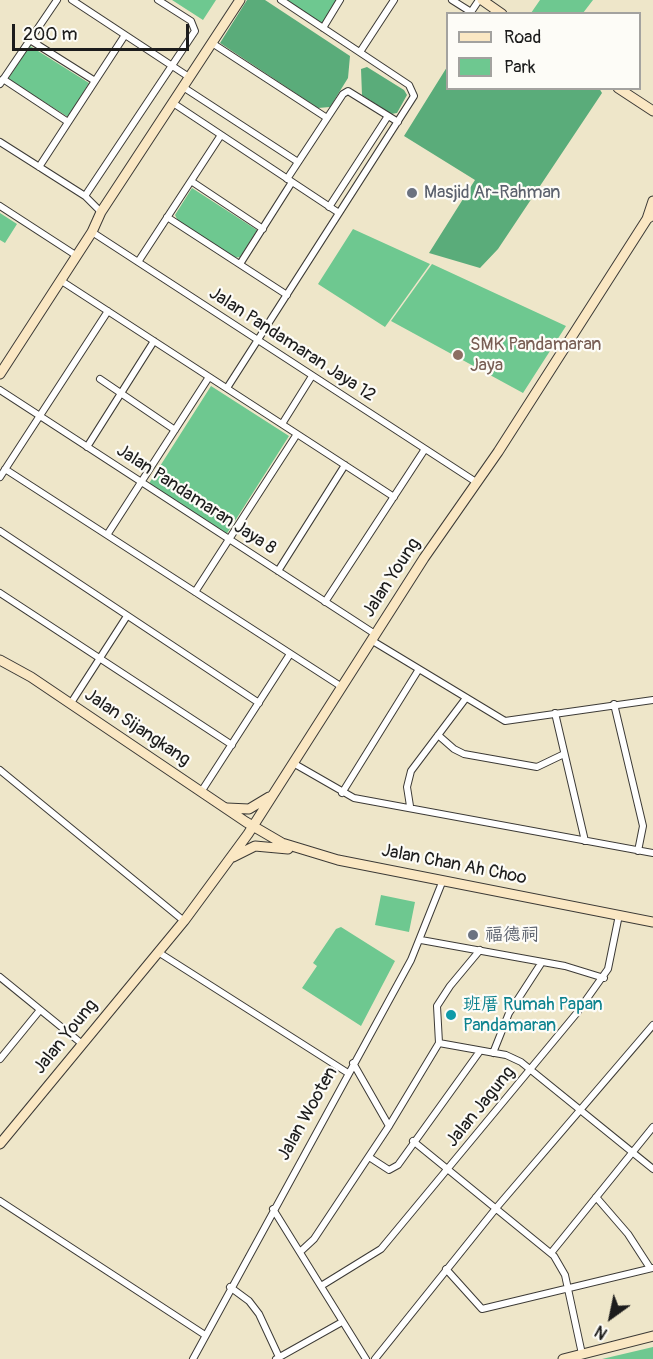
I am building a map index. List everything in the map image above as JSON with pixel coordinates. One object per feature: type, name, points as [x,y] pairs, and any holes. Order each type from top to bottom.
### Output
[{"type":"main road","points":[[0,374],[77,256],[99,216],[240,0]]},
{"type":"main road","points":[[481,0],[499,12]]},
{"type":"main road","points":[[621,90],[653,111]]},
{"type":"main road","name":"Jalan Young","points":[[0,1144],[81,1043],[184,921],[231,858],[373,637],[535,396],[650,217],[653,201]]},
{"type":"main road","name":"Jalan Sijangkang","points":[[1,660],[71,703],[253,826]]},
{"type":"main road","points":[[224,807],[249,809],[265,801],[275,792]]},
{"type":"main road","name":"Jalan Chan Ah Choo","points":[[253,826],[282,843],[313,853],[653,922]]},
{"type":"main road","points":[[231,858],[255,846],[313,853]]},
{"type":"main road","points":[[563,1359],[653,1336]]},
{"type":"street","points":[[57,0],[1,82],[68,122]]},
{"type":"street","points":[[72,0],[189,77]]},
{"type":"street","points":[[85,196],[195,31],[191,21],[158,0]]},
{"type":"street","points":[[227,388],[413,99],[413,90],[409,85],[281,0]]},
{"type":"street","points":[[323,28],[340,0]]},
{"type":"street","points":[[360,52],[394,0]]},
{"type":"street","points":[[452,0],[471,12],[481,0]]},
{"type":"street","points":[[39,167],[125,35]]},
{"type":"street","points":[[30,40],[95,81]]},
{"type":"street","points":[[212,43],[327,118]]},
{"type":"street","points":[[183,87],[298,162]]},
{"type":"street","points":[[240,264],[263,229],[298,162],[343,94],[348,91],[398,122]]},
{"type":"street","points":[[173,103],[339,213]]},
{"type":"street","points":[[329,207],[388,116]]},
{"type":"street","points":[[138,262],[221,135]]},
{"type":"street","points":[[0,142],[85,196],[99,216]]},
{"type":"street","points":[[191,181],[263,229]]},
{"type":"street","points":[[0,206],[77,256]]},
{"type":"street","points":[[166,217],[287,295]]},
{"type":"street","name":"Jalan Pandamaran Jaya 12","points":[[92,232],[476,482]]},
{"type":"street","points":[[60,280],[394,497]]},
{"type":"street","points":[[0,477],[108,311]]},
{"type":"street","points":[[87,447],[154,341]]},
{"type":"street","points":[[107,535],[209,376]]},
{"type":"street","points":[[282,424],[312,376]]},
{"type":"street","points":[[100,379],[175,430]]},
{"type":"street","name":"Jalan Pandamaran Jaya 8","points":[[0,390],[326,602],[419,669],[505,721],[653,700]]},
{"type":"street","points":[[195,592],[297,434]]},
{"type":"street","points":[[326,602],[425,449]]},
{"type":"street","points":[[278,572],[345,465]]},
{"type":"street","points":[[5,469],[342,687]]},
{"type":"street","points":[[0,531],[259,703]]},
{"type":"street","points":[[0,593],[232,745]]},
{"type":"street","points":[[71,703],[127,616]]},
{"type":"street","points":[[201,792],[290,654]]},
{"type":"street","points":[[342,793],[419,669]]},
{"type":"street","points":[[410,806],[408,779],[466,698]]},
{"type":"street","points":[[614,704],[643,826],[638,851]]},
{"type":"street","points":[[555,713],[562,755],[585,841]]},
{"type":"street","points":[[438,735],[454,749],[464,754],[537,767],[562,755]]},
{"type":"street","points":[[293,763],[354,798],[410,806],[653,853]]},
{"type":"street","points":[[0,770],[184,921]]},
{"type":"street","name":"Jalan Wooten","points":[[193,1359],[230,1287],[421,940],[443,880]]},
{"type":"street","name":"Jalan Jagung","points":[[321,1286],[381,1249],[531,1069],[604,978],[612,956],[619,915]]},
{"type":"street","points":[[421,940],[586,971],[604,978]]},
{"type":"street","points":[[300,1252],[314,1239],[369,1157],[439,1043],[437,1006],[450,986],[480,950]]},
{"type":"street","points":[[158,952],[348,1073]]},
{"type":"street","points":[[493,1053],[509,1013],[542,962]]},
{"type":"street","points":[[1,980],[81,1043]]},
{"type":"street","points":[[0,1059],[40,1010]]},
{"type":"street","points":[[375,1359],[497,1207],[653,1025]]},
{"type":"street","points":[[439,1043],[515,1059],[531,1069],[652,1167]]},
{"type":"street","points":[[369,1157],[381,1167],[393,1169],[480,1051]]},
{"type":"street","points":[[353,1063],[389,1126]]},
{"type":"street","points":[[551,1253],[653,1127]]},
{"type":"street","points":[[413,1141],[551,1253],[562,1267],[569,1289],[582,1354]]},
{"type":"street","points":[[446,1269],[482,1309],[651,1268],[628,1234],[596,1197]]},
{"type":"street","points":[[0,1201],[205,1335]]},
{"type":"street","points":[[273,1209],[366,1359]]},
{"type":"street","points":[[230,1287],[249,1301],[259,1314],[277,1358],[342,1322]]},
{"type":"green space","points":[[172,0],[216,0],[203,20]]},
{"type":"green space","points":[[247,0],[265,0],[350,56],[348,78],[330,107],[318,108],[220,43]]},
{"type":"green space","points":[[285,0],[339,0],[323,25]]},
{"type":"green space","points":[[540,0],[593,0],[584,12],[532,12]]},
{"type":"green space","points":[[30,46],[89,83],[68,117],[8,79]]},
{"type":"green space","points":[[367,67],[404,90],[407,95],[397,113],[391,114],[362,95],[361,69]]},
{"type":"green space","points":[[446,69],[446,90],[600,90],[602,93],[498,249],[480,268],[429,253],[475,180],[404,136]]},
{"type":"green space","points":[[192,188],[257,230],[240,257],[234,258],[178,221],[175,215]]},
{"type":"green space","points":[[0,213],[17,224],[5,243],[0,240]]},
{"type":"green space","points":[[353,229],[430,264],[385,327],[318,284]]},
{"type":"green space","points":[[432,264],[566,326],[523,393],[391,321]]},
{"type":"green space","points":[[211,386],[289,436],[226,535],[148,485]]},
{"type":"green space","points":[[381,895],[415,902],[409,932],[375,925]]},
{"type":"green space","points":[[341,927],[395,961],[361,1026],[302,988],[317,966],[313,963],[336,929]]},
{"type":"green space","points":[[653,1347],[653,1359],[602,1359]]},
{"type":"place","name":"Masjid Ar-Rahman","points":[[412,193]]},
{"type":"place","name":"SMK Pandamaran Jaya","points":[[458,355]]},
{"type":"place","name":"福德祠","points":[[473,935]]},
{"type":"place","name":"班厝 Rumah Papan Pandamaran","points":[[451,1015]]}]
